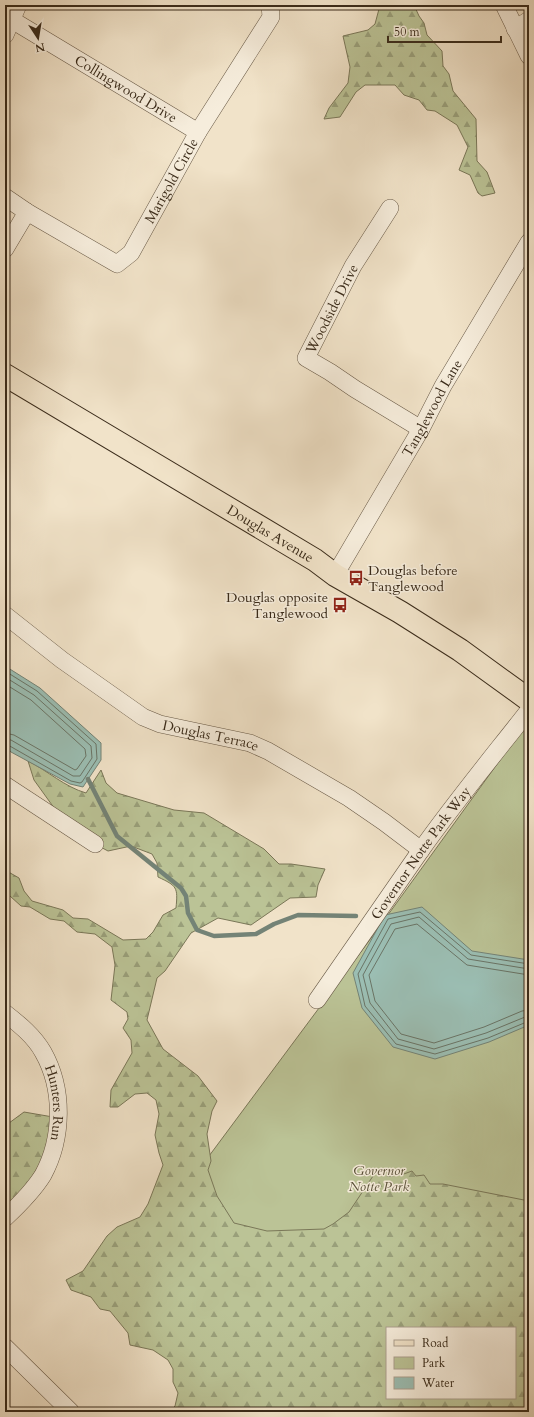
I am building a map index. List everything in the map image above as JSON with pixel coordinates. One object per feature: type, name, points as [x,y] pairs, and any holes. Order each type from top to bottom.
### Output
[{"type":"main road","name":"Douglas Avenue","points":[[5,375],[315,560],[335,575],[400,612],[460,650],[529,700]]},
{"type":"street","name":"Marigold Circle","points":[[27,212],[116,264],[132,253],[198,132],[271,17],[270,5]]},
{"type":"street","points":[[504,5],[522,24],[529,56]]},
{"type":"street","name":"Collingwood Drive","points":[[12,20],[198,132]]},
{"type":"street","points":[[5,197],[27,212],[5,249]]},
{"type":"street","name":"Woodside Drive","points":[[390,208],[353,266],[306,358],[421,429]]},
{"type":"street","name":"Tanglewood Lane","points":[[335,575],[421,429],[443,386],[529,242]]},
{"type":"street","name":"Douglas Terrace","points":[[5,615],[62,660],[143,717],[160,724],[250,743],[268,751],[349,798],[421,850]]},
{"type":"street","name":"Governor Notte Park Way","points":[[317,1000],[421,850],[529,710]]},
{"type":"street","points":[[5,785],[95,844]]},
{"type":"street","name":"Hunters Run","points":[[5,1013],[25,1030],[42,1052],[52,1075],[58,1102],[58,1126],[54,1148],[43,1175],[27,1197],[5,1218]]},
{"type":"street","points":[[5,1347],[71,1412]]},
{"type":"green space","points":[[378,5],[414,5],[424,23],[427,35],[442,51],[443,66],[449,74],[453,91],[476,119],[477,161],[487,172],[495,193],[482,196],[478,193],[470,175],[459,170],[468,147],[457,125],[435,111],[427,110],[419,100],[404,95],[395,85],[365,85],[356,92],[340,117],[324,119],[329,108],[348,83],[350,67],[343,36],[368,30],[375,24],[379,9]]},
{"type":"green space","name":"Governor Notte Park","points":[[529,720],[529,1412],[239,1412],[102,1300],[377,930]]},
{"type":"green space","points":[[28,761],[71,787],[86,793],[101,770],[106,783],[117,793],[174,810],[204,813],[264,849],[279,864],[291,864],[325,869],[318,885],[316,897],[290,898],[251,925],[218,918],[191,933],[165,971],[157,978],[147,1020],[163,1049],[198,1076],[217,1101],[212,1111],[207,1134],[211,1161],[208,1170],[217,1196],[234,1223],[267,1231],[324,1229],[349,1212],[377,1170],[401,1175],[412,1171],[416,1176],[424,1175],[430,1184],[443,1184],[529,1201],[529,1412],[169,1412],[175,1406],[178,1393],[173,1382],[173,1369],[168,1360],[153,1350],[130,1345],[128,1333],[110,1311],[100,1309],[91,1297],[71,1290],[66,1280],[83,1271],[107,1236],[117,1227],[140,1217],[148,1204],[163,1165],[155,1135],[159,1114],[156,1100],[147,1093],[135,1094],[118,1107],[110,1107],[111,1090],[132,1053],[131,1040],[123,1028],[128,1019],[127,1012],[111,1000],[115,965],[112,947],[95,934],[77,932],[64,921],[50,919],[30,907],[21,906],[10,896],[5,895],[5,870],[19,878],[24,891],[32,901],[63,910],[73,918],[88,919],[123,940],[146,939],[153,932],[163,915],[176,908],[177,896],[173,885],[158,877],[157,863],[152,854],[131,846],[108,851],[95,844],[57,812],[34,780]]},
{"type":"green space","points":[[24,1112],[53,1117],[54,1140],[5,1222],[5,1126]]},
{"type":"water","points":[[5,666],[40,688],[101,743],[101,760],[83,787],[70,784],[11,752],[5,747]]},
{"type":"water","points":[[422,907],[472,951],[529,960],[529,1025],[489,1042],[435,1059],[393,1047],[362,1008],[353,973],[385,915]]},
{"type":"waterway","points":[[88,779],[117,836],[181,888],[186,896],[188,913],[197,930],[214,936],[256,934],[274,924],[298,915],[356,916]]},
{"type":"place","name":"Douglas before Tanglewood","points":[[356,578]]},
{"type":"place","name":"Douglas opposite Tanglewood","points":[[340,605]]}]
